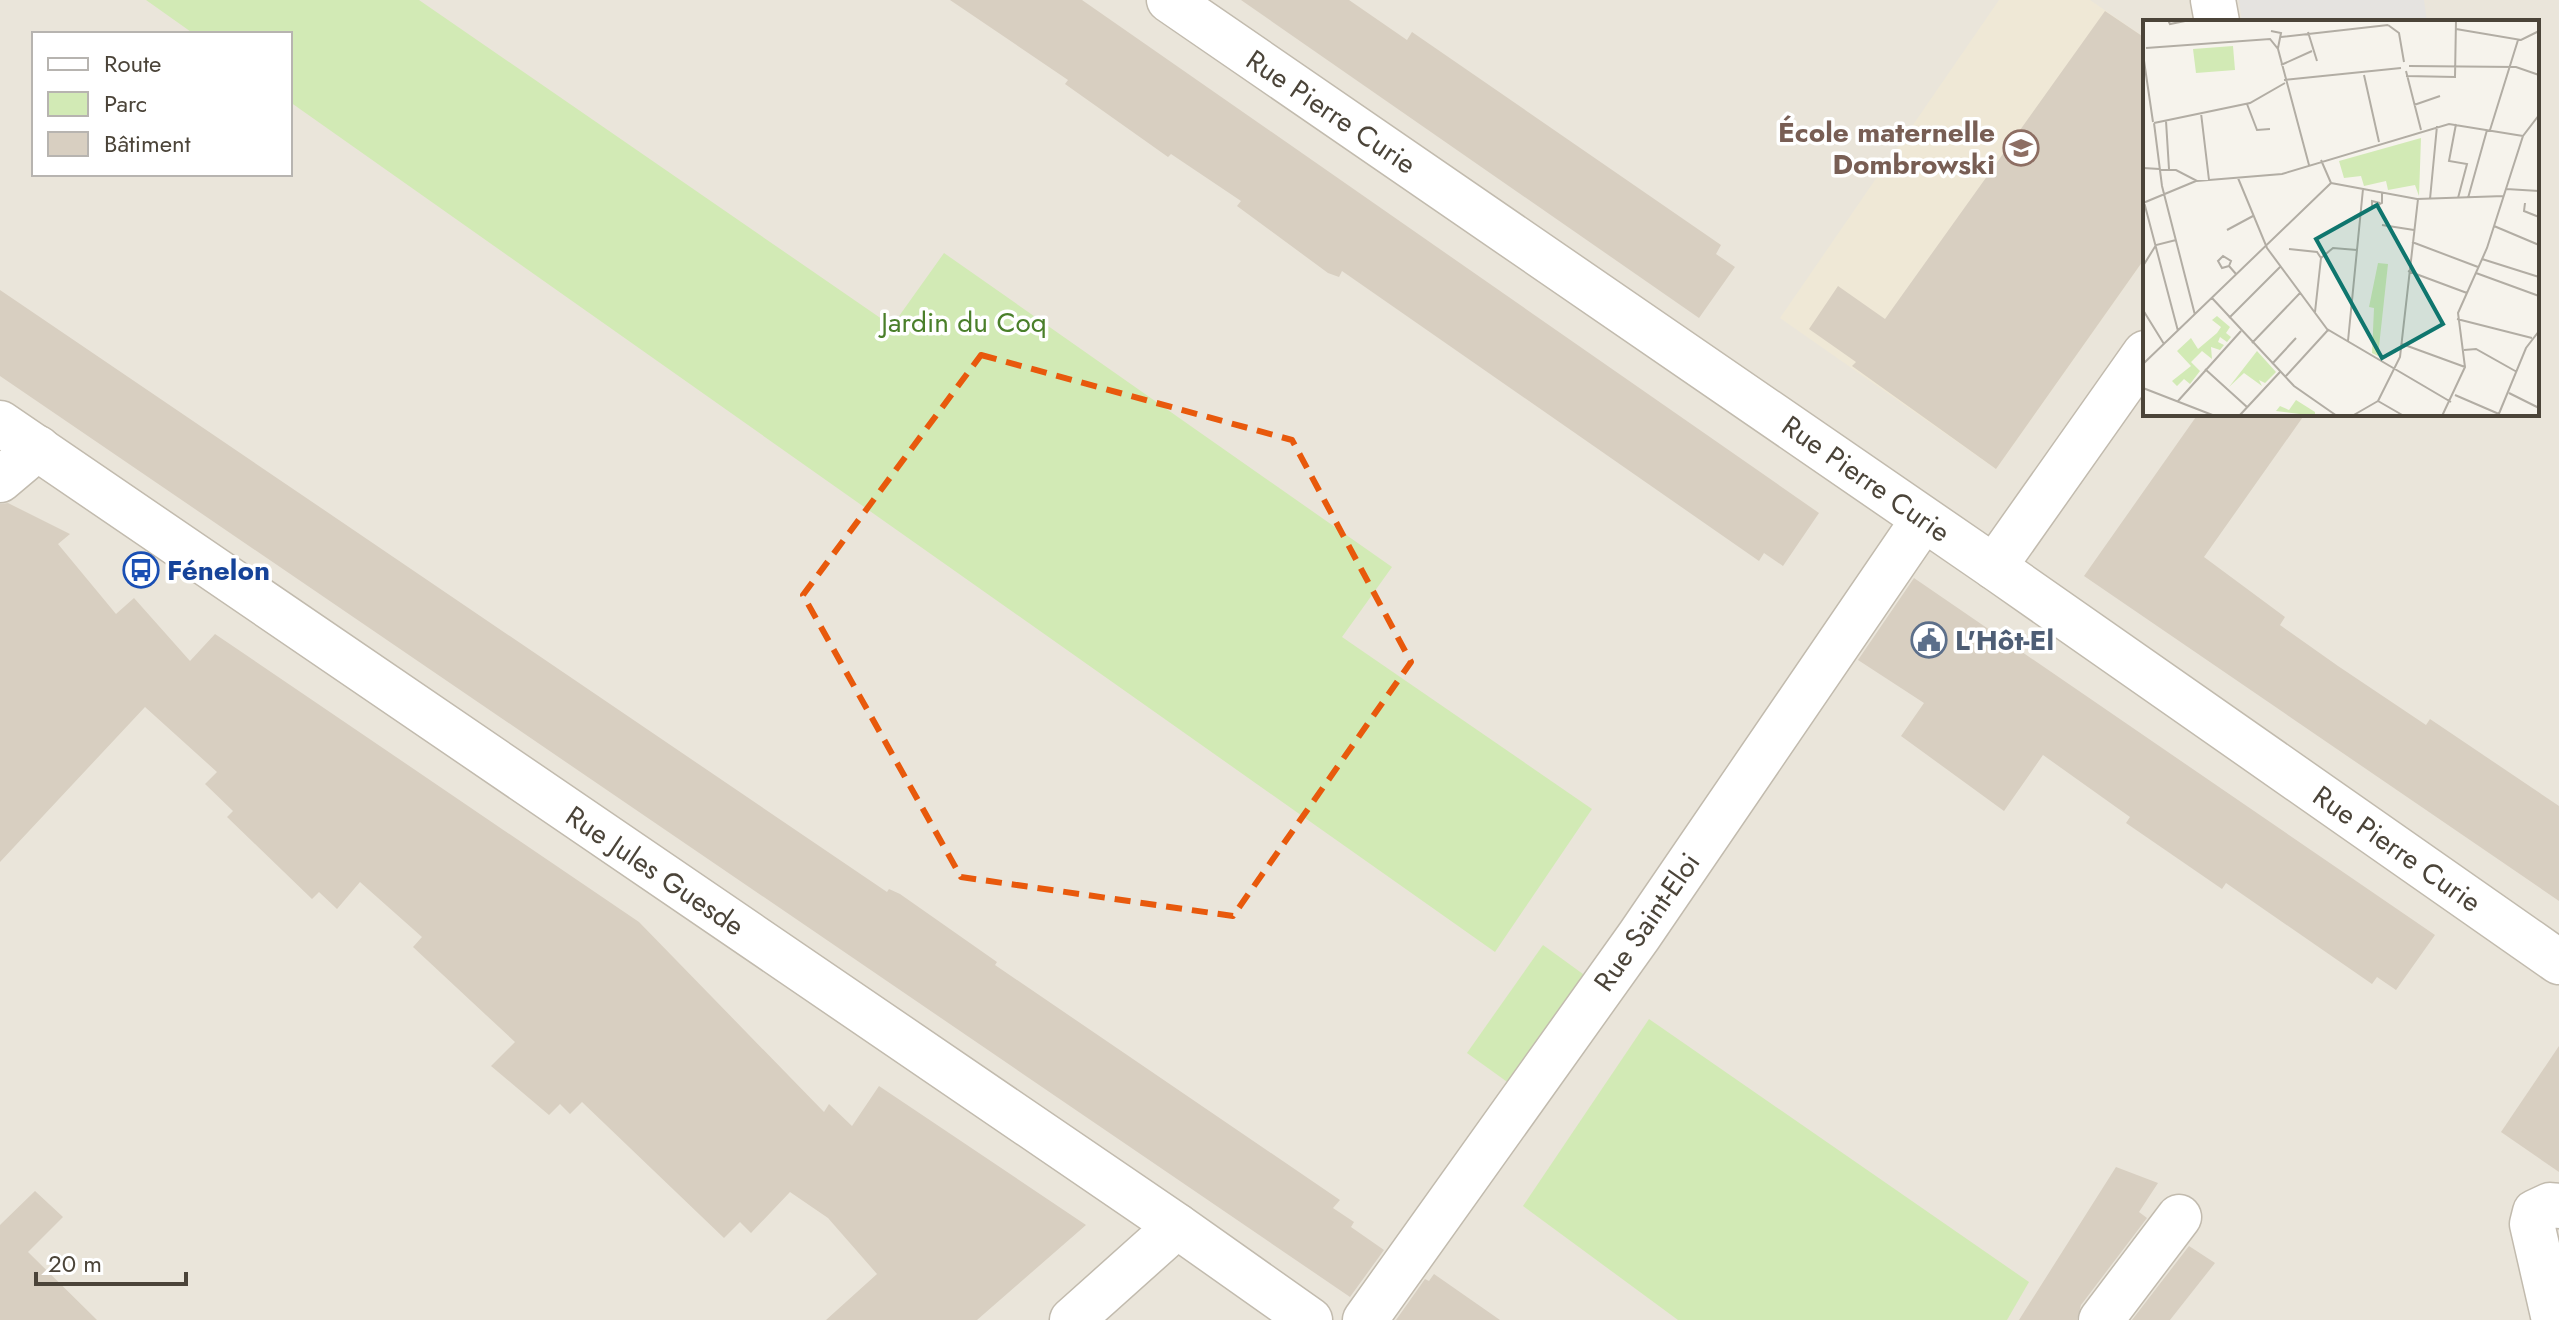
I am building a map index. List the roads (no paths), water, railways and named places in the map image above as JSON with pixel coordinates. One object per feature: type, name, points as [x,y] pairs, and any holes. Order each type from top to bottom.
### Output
[{"type":"street","name":"Rue Pierre Curie","points":[[1169,0],[1994,567],[2559,962]]},
{"type":"street","points":[[2213,0],[2217,20]]},
{"type":"street","points":[[1994,567],[2143,356]]},
{"type":"street","name":"Rue Jules Guesde","points":[[0,423],[1177,1226],[1310,1320]]},
{"type":"street","points":[[0,480],[38,448]]},
{"type":"street","name":"Rue Saint-Eloi","points":[[1365,1320],[1639,936],[1923,520]]},
{"type":"street","points":[[2554,1320],[2532,1224],[2535,1212],[2550,1205],[2559,1206]]},
{"type":"street","points":[[2101,1320],[2179,1217]]},
{"type":"street","points":[[1072,1320],[1177,1226]]},
{"type":"place","name":"École maternelle Dombrowski","points":[[2021,148]]},
{"type":"place","name":"Fénelon","points":[[141,570]]},
{"type":"place","name":"L'Hôt-El","points":[[1929,640]]},
{"type":"park label","name":"Jardin du Coq","points":[[964,322]]}]
